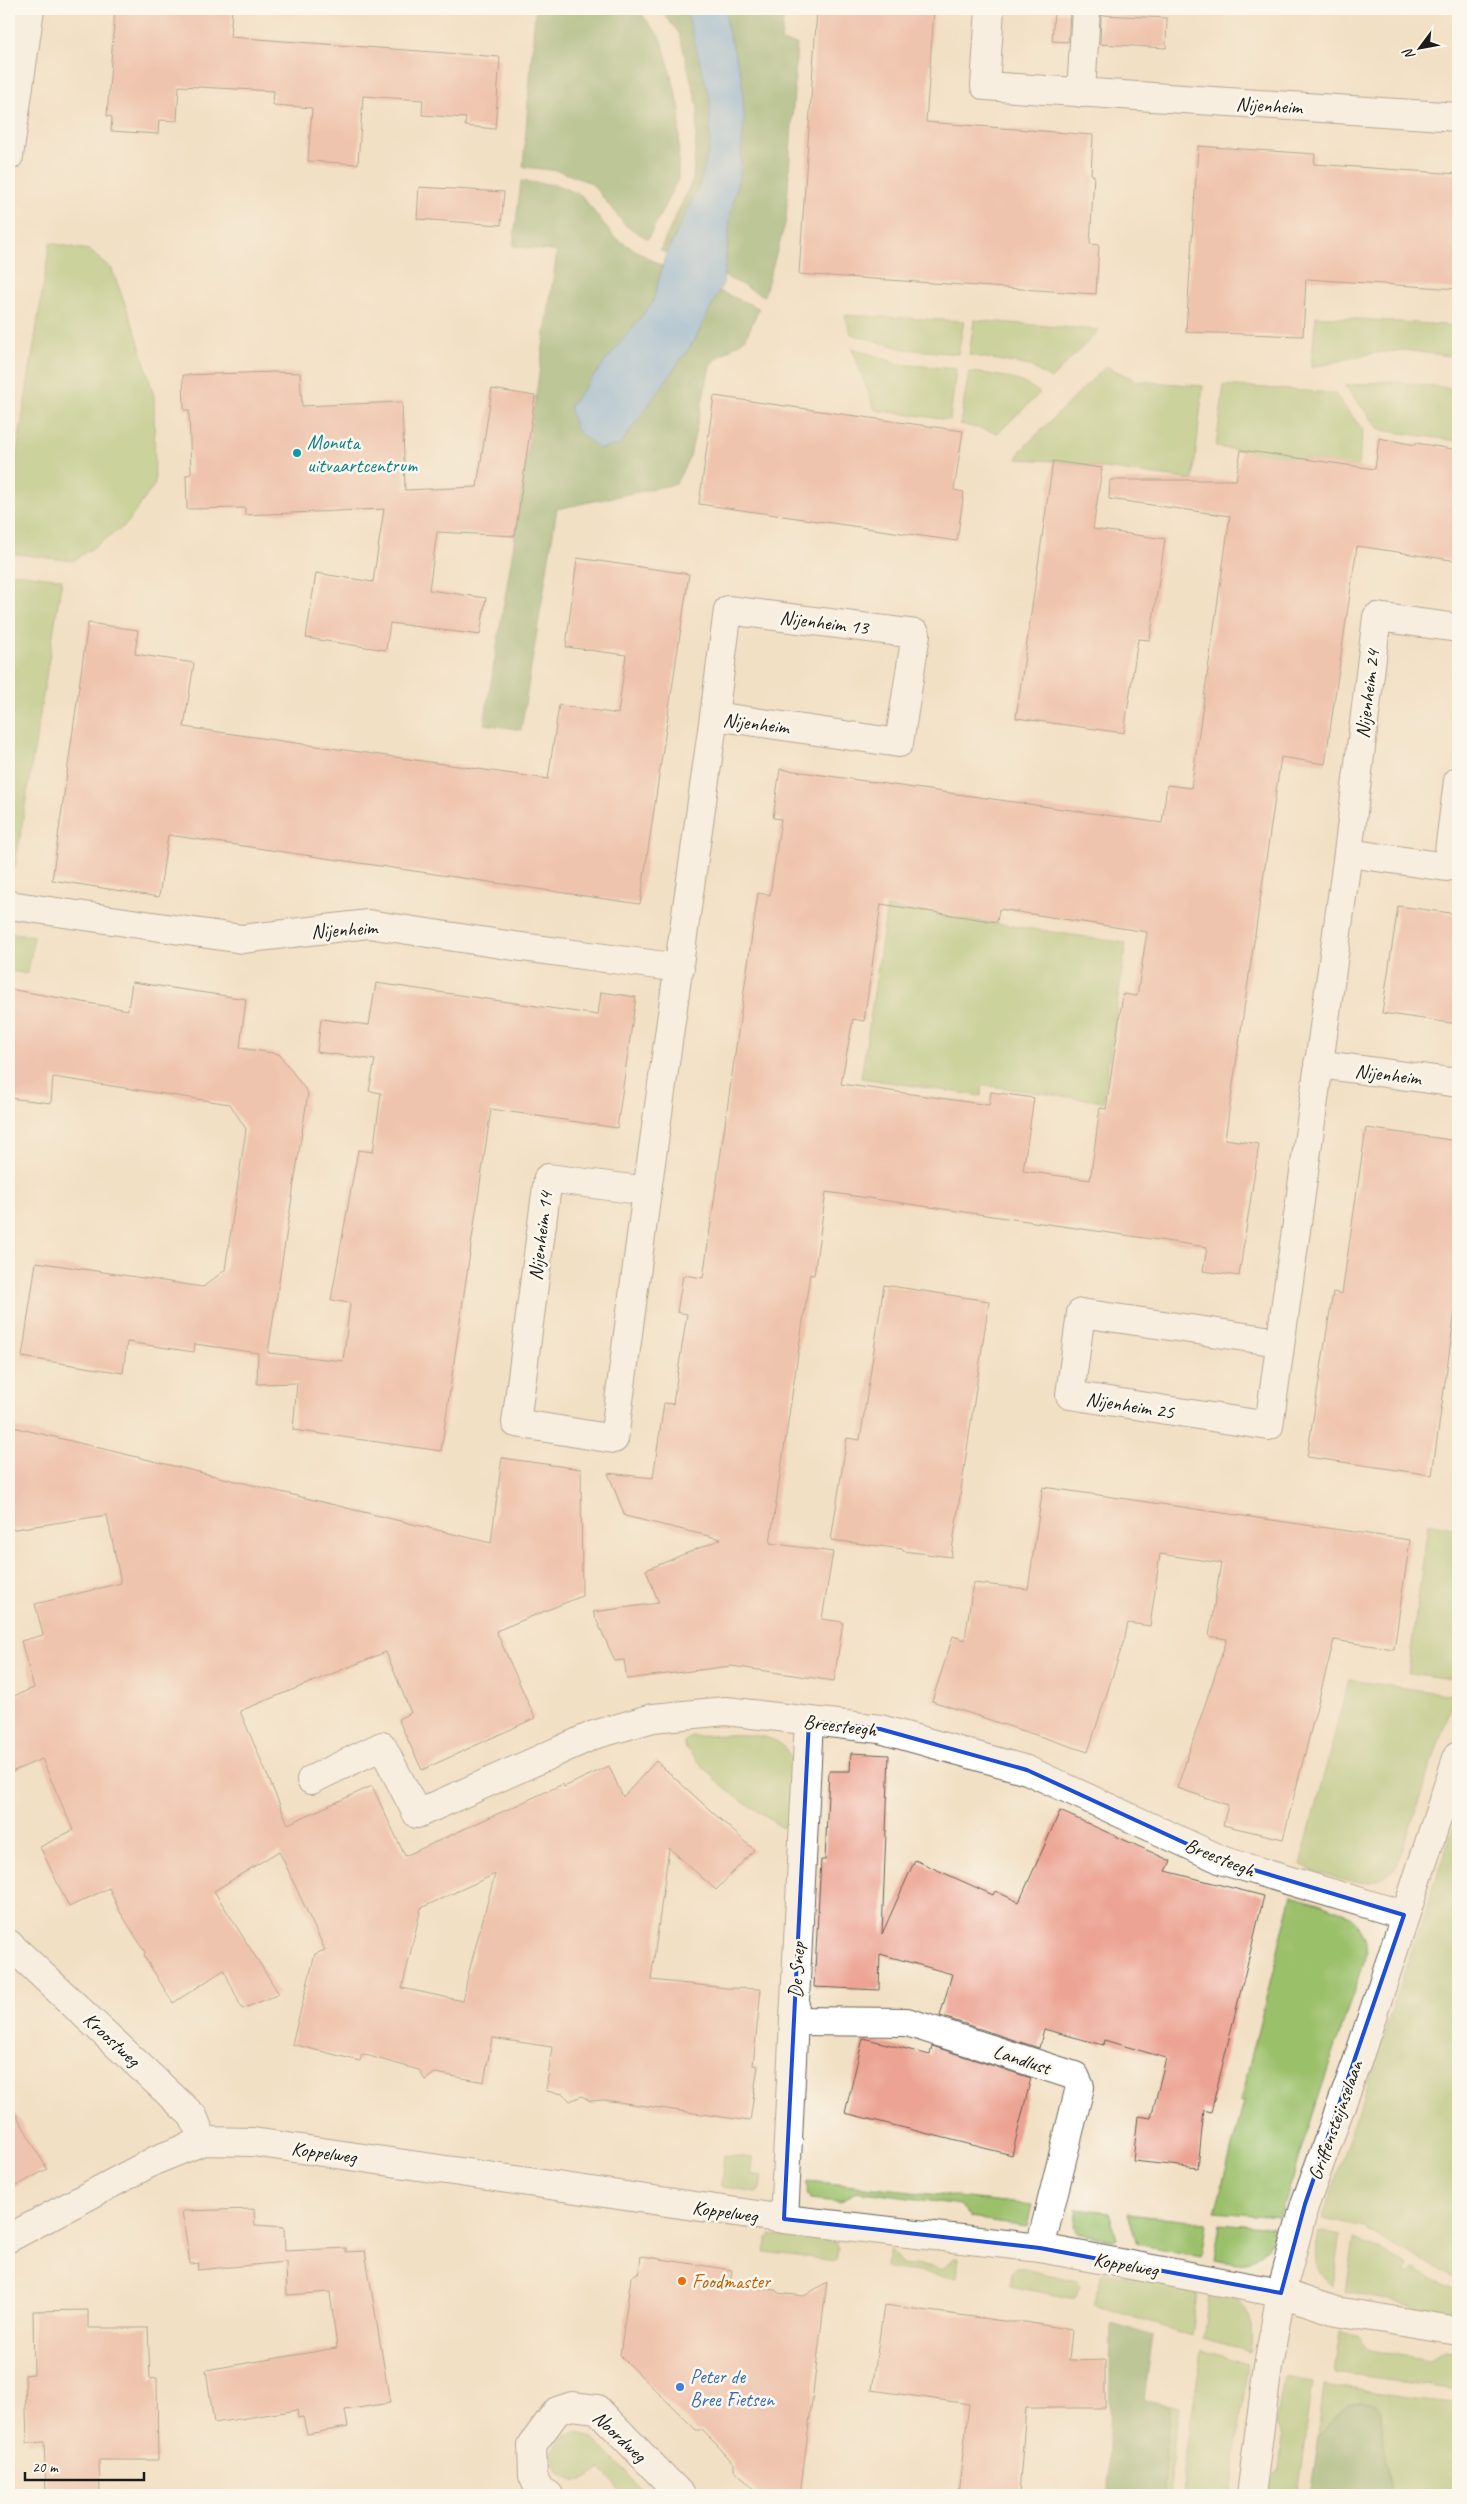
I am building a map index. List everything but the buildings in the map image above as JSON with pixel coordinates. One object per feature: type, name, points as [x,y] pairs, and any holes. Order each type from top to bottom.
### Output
[{"type":"street","points":[[9,156],[14,78],[30,9]]},
{"type":"street","name":"Nijenheim","points":[[990,9],[985,86],[1458,117]]},
{"type":"street","points":[[1081,93],[1086,9]]},
{"type":"street","name":"Nijenheim 13","points":[[714,716],[728,610],[916,634],[900,743]]},
{"type":"street","name":"Nijenheim 24","points":[[1318,1064],[1348,853],[1377,616],[1458,628]]},
{"type":"street","name":"Nijenheim","points":[[647,1191],[680,968],[714,716],[900,743]]},
{"type":"street","points":[[1348,853],[1447,867],[1458,781]]},
{"type":"street","name":"Nijenheim","points":[[9,905],[242,940],[368,924],[680,968]]},
{"type":"street","name":"Nijenheim","points":[[1318,1064],[1458,1083]]},
{"type":"street","name":"Nijenheim 25","points":[[1279,1342],[1080,1313],[1070,1396],[1269,1426],[1318,1064]]},
{"type":"street","name":"Nijenheim 14","points":[[548,1178],[647,1191],[614,1439],[516,1423],[548,1178]]},
{"type":"street","name":"Breesteegh","points":[[311,1780],[382,1746],[417,1814],[594,1735],[653,1718],[726,1711],[880,1729],[1027,1770],[1224,1861],[1404,1915]]},
{"type":"street","name":"De Snep","points":[[784,2219],[809,1721]]},
{"type":"street","name":"Griffensteijnselaan","points":[[1251,2495],[1268,2366],[1281,2293],[1305,2204],[1357,2062],[1458,1755]]},
{"type":"street","name":"Kroostweg","points":[[9,1944],[193,2116],[203,2141]]},
{"type":"street","name":"Landlust","points":[[794,2021],[907,2022],[1075,2076],[1080,2087],[1040,2248]]},
{"type":"street","name":"Koppelweg","points":[[9,2238],[156,2160],[203,2141],[253,2142],[784,2219],[1040,2248],[1281,2293],[1336,2311],[1458,2331]]},
{"type":"street","name":"Noordweg","points":[[549,2495],[539,2489],[533,2476],[532,2445],[557,2411],[572,2406],[597,2409],[680,2495]]},
{"type":"highlighted area","points":[[809,1721],[880,1729],[1027,1770],[1224,1861],[1404,1915],[1305,2204],[1281,2293],[1040,2248],[784,2219]]},
{"type":"green space","points":[[541,9],[638,9],[662,40],[680,109],[678,179],[648,239],[626,226],[591,183],[559,171],[523,167],[535,12]]},
{"type":"green space","points":[[659,9],[686,9],[706,77],[712,130],[703,175],[692,202],[666,253],[660,250],[693,179],[698,108],[679,33]]},
{"type":"green space","points":[[726,9],[784,9],[781,42],[797,44],[786,221],[764,296],[724,276],[731,211],[740,173],[744,120],[742,79],[727,27]]},
{"type":"green space","points":[[521,181],[557,185],[581,195],[615,238],[662,266],[653,302],[569,407],[599,449],[620,445],[694,341],[719,291],[759,308],[746,338],[711,363],[690,456],[676,484],[557,509],[521,730],[484,724],[515,536],[557,252],[513,246]]},
{"type":"green space","points":[[50,243],[89,250],[112,269],[137,336],[154,396],[155,484],[126,525],[73,561],[9,553],[9,503]]},
{"type":"green space","points":[[845,315],[964,321],[958,354],[905,349],[851,334]]},
{"type":"green space","points":[[1316,316],[1458,326],[1458,357],[1404,350],[1368,354],[1311,368]]},
{"type":"green space","points":[[974,320],[1099,330],[1051,379],[1030,366],[969,355]]},
{"type":"green space","points":[[852,348],[900,364],[956,369],[950,420],[875,410]]},
{"type":"green space","points":[[1106,366],[1137,381],[1203,386],[1193,480],[1053,461],[1017,459],[1021,450]]},
{"type":"green space","points":[[969,372],[1006,377],[1024,383],[1040,393],[998,433],[960,424]]},
{"type":"green space","points":[[1390,381],[1458,389],[1458,441],[1380,430],[1345,386]]},
{"type":"green space","points":[[1224,385],[1334,393],[1363,430],[1358,467],[1216,447]]},
{"type":"green space","points":[[9,572],[62,579],[15,868],[9,867]]},
{"type":"green space","points":[[887,907],[1126,943],[1103,1102],[983,1085],[981,1096],[861,1078]]},
{"type":"green space","points":[[9,932],[34,936],[28,974],[9,971]]},
{"type":"green space","points":[[1428,1523],[1458,1529],[1458,1680],[1408,1673]]},
{"type":"green space","points":[[1349,1680],[1455,1695],[1397,1865],[1387,1875],[1376,1881],[1364,1883],[1339,1879],[1300,1865]]},
{"type":"green space","points":[[748,1735],[776,1741],[785,1748],[791,1760],[793,1775],[787,1827],[781,1827],[724,1788],[686,1749],[684,1742],[691,1736]]},
{"type":"green space","points":[[1458,1813],[1458,2277],[1419,2260],[1364,2228],[1322,2219]]},
{"type":"green space","points":[[1292,1895],[1330,1907],[1342,1912],[1353,1920],[1361,1928],[1365,1940],[1366,1954],[1279,2217],[1215,2212],[1244,2102],[1240,2101]]},
{"type":"green space","points":[[724,2155],[752,2158],[751,2174],[762,2176],[760,2189],[756,2192],[723,2187],[721,2184]]},
{"type":"green space","points":[[808,2181],[1032,2205],[1027,2226],[971,2218],[960,2205],[857,2191],[840,2202],[810,2199],[807,2194]]},
{"type":"green space","points":[[1077,2208],[1109,2212],[1117,2238],[1114,2240],[1076,2233],[1074,2227]]},
{"type":"green space","points":[[1128,2214],[1207,2223],[1202,2257],[1137,2244]]},
{"type":"green space","points":[[1220,2223],[1275,2228],[1266,2249],[1260,2255],[1253,2260],[1236,2263],[1214,2260]]},
{"type":"green space","points":[[1318,2231],[1341,2236],[1333,2286],[1322,2276],[1316,2262]]},
{"type":"green space","points":[[771,2234],[836,2242],[839,2248],[837,2261],[764,2252],[767,2237]]},
{"type":"green space","points":[[1354,2239],[1381,2249],[1408,2267],[1405,2272],[1410,2275],[1414,2270],[1458,2290],[1458,2315],[1346,2292]]},
{"type":"green space","points":[[890,2249],[902,2264],[941,2268],[955,2258],[959,2258],[957,2277],[885,2268]]},
{"type":"green space","points":[[1016,2267],[1077,2281],[1080,2286],[1075,2299],[1010,2286],[1012,2272]]},
{"type":"green space","points":[[1101,2274],[1198,2287],[1191,2336],[1093,2304],[1097,2289],[1099,2289]]},
{"type":"green space","points":[[1210,2290],[1233,2298],[1246,2310],[1250,2318],[1251,2328],[1250,2352],[1203,2338]]},
{"type":"green space","points":[[1111,2323],[1153,2336],[1144,2400],[1171,2404],[1164,2455],[1164,2495],[1108,2495]]},
{"type":"green space","points":[[1341,2332],[1357,2335],[1369,2350],[1430,2360],[1445,2350],[1458,2351],[1458,2390],[1335,2373]]},
{"type":"green space","points":[[1202,2350],[1248,2364],[1230,2495],[1184,2495],[1183,2470]]},
{"type":"green space","points":[[1283,2377],[1313,2382],[1297,2495],[1266,2495],[1270,2479],[1279,2469],[1283,2437],[1275,2423]]},
{"type":"green space","points":[[1324,2384],[1413,2399],[1458,2403],[1458,2495],[1391,2495],[1383,2443],[1381,2409],[1348,2404],[1318,2436]]},
{"type":"green space","points":[[1363,2400],[1376,2404],[1380,2409],[1391,2495],[1309,2495],[1318,2436],[1348,2404]]},
{"type":"green space","points":[[1171,2404],[1179,2406],[1171,2469],[1172,2495],[1164,2495],[1164,2455]]},
{"type":"green space","points":[[576,2432],[593,2438],[647,2495],[625,2495],[601,2469],[589,2477],[580,2480],[571,2479],[558,2473],[552,2453],[562,2438]]},
{"type":"water","points":[[686,9],[726,9],[727,27],[742,79],[744,121],[740,173],[731,211],[723,283],[694,341],[620,445],[599,449],[576,430],[569,407],[653,302],[665,257],[699,186],[710,146],[710,100]]},
{"type":"place","name":"Monuta uitvaartcentrum","points":[[297,453]]},
{"type":"place","name":"Foodmaster","points":[[682,2281]]},
{"type":"place","name":"Peter de Bree Fietsen","points":[[680,2387]]}]
